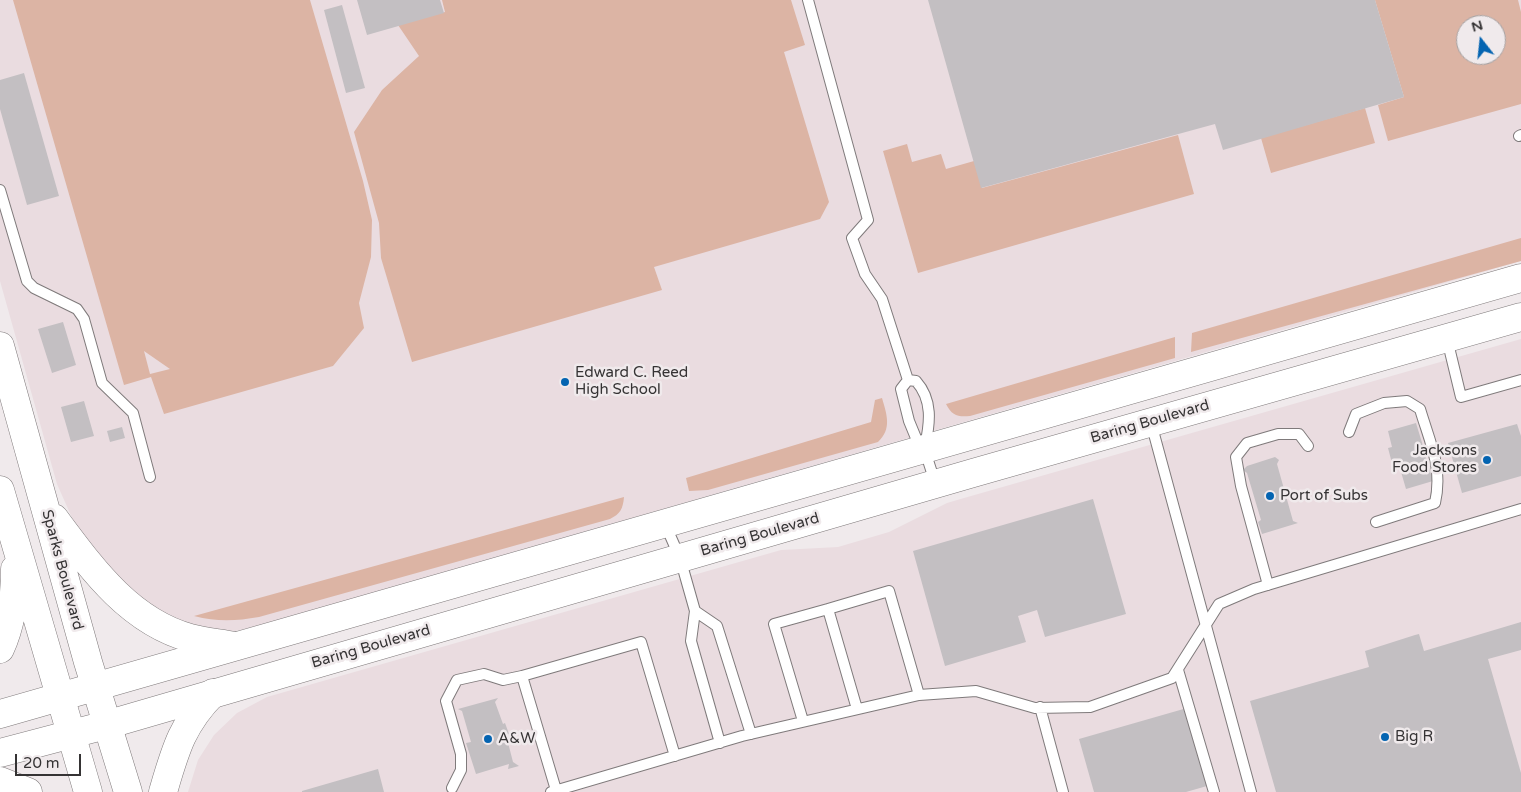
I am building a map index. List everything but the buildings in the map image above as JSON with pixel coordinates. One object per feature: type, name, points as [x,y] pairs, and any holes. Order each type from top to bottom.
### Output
[{"type":"main road","points":[[0,714],[1521,278]]},
{"type":"main road","name":"Baring Boulevard","points":[[0,753],[106,725],[1150,422],[1521,317]]},
{"type":"main road","name":"Sparks Boulevard","points":[[0,346],[106,725],[128,792]]},
{"type":"main road","points":[[0,490],[88,792]]},
{"type":"main road","points":[[45,506],[87,561],[110,588],[129,606],[155,624],[189,638],[235,646]]},
{"type":"main road","points":[[0,649],[9,629],[15,593],[15,545]]},
{"type":"main road","points":[[163,792],[186,726],[195,711],[213,693]]},
{"type":"main road","points":[[0,781],[28,792]]},
{"type":"lane","points":[[808,0],[868,220],[852,238],[865,274],[882,299],[908,380]]},
{"type":"lane","points":[[0,190],[27,281],[34,288],[77,309],[84,319],[102,383],[133,414],[150,477]]},
{"type":"lane","points":[[1447,338],[1461,397],[1521,380]]},
{"type":"lane","points":[[908,380],[902,389],[902,397],[914,432],[924,448],[936,484]]},
{"type":"lane","points":[[908,380],[916,381],[922,388],[930,412],[924,448]]},
{"type":"lane","points":[[1349,432],[1356,414],[1384,403],[1407,401],[1420,409],[1437,466],[1439,484],[1435,503],[1376,522]]},
{"type":"lane","points":[[1150,422],[1251,792]]},
{"type":"lane","points":[[1268,585],[1241,486],[1236,457],[1247,443],[1278,434],[1299,434],[1308,446]]},
{"type":"lane","points":[[522,676],[553,791],[564,790],[751,734],[919,694],[976,691],[1040,707],[1090,707],[1172,678],[1219,604],[1268,585],[1521,509]]},
{"type":"lane","points":[[664,523],[680,558],[695,611],[691,641],[720,743]]},
{"type":"lane","points":[[803,722],[774,624],[889,591],[919,694]]},
{"type":"lane","points":[[828,609],[857,709]]},
{"type":"lane","points":[[695,611],[717,626],[751,734]]},
{"type":"lane","points":[[452,788],[460,770],[461,754],[446,701],[457,680],[484,674],[503,680],[641,642],[676,756]]},
{"type":"lane","points":[[1178,670],[1214,792]]},
{"type":"lane","points":[[1040,707],[1064,792]]},
{"type":"shaded area","name":"Edward C. Reed High School","points":[[0,0],[1521,0],[1521,261],[265,624],[235,631],[202,630],[134,601],[77,529],[57,484],[0,281]]},
{"type":"shaded area","points":[[13,0],[310,0],[363,181],[372,220],[371,257],[359,303],[364,328],[333,366],[164,414],[151,377],[124,385]],"holes":[[[144,351],[170,369],[150,374]]]},
{"type":"shaded area","points":[[442,0],[791,0],[805,45],[784,52],[829,202],[820,219],[654,267],[662,290],[412,362],[381,258],[379,223],[354,132],[382,90],[419,56],[398,25],[445,12]]},
{"type":"shaded area","points":[[1375,0],[1518,0],[1521,12],[1521,104],[1388,141],[1378,105],[1404,97]]},
{"type":"shaded area","points":[[1365,108],[1375,143],[1271,173],[1261,138]]},
{"type":"shaded area","points":[[1178,135],[1194,194],[918,273],[883,151],[907,144],[912,162],[941,154],[946,169],[974,161],[982,188]]},
{"type":"shaded area","points":[[1521,238],[1521,261],[1191,352],[1192,333]]},
{"type":"shaded area","points":[[1175,337],[1175,358],[970,416],[956,415],[946,404]]},
{"type":"shaded area","points":[[1521,339],[1521,792],[188,792],[198,760],[214,735],[237,713],[267,697],[781,550],[838,547],[889,532],[947,503]]},
{"type":"shaded area","points":[[882,398],[887,416],[887,427],[878,442],[708,490],[689,491],[686,478],[871,422],[875,400]]},
{"type":"shaded area","points":[[624,497],[620,511],[610,519],[259,617],[227,620],[194,616]]},
{"type":"place","name":"Edward C. Reed High School","points":[[565,382]]},
{"type":"place","name":"Jacksons Food Stores","points":[[1487,460]]},
{"type":"place","name":"Port of Subs","points":[[1270,496]]},
{"type":"place","name":"Big R","points":[[1385,737]]},
{"type":"place","name":"A&W","points":[[488,739]]}]
